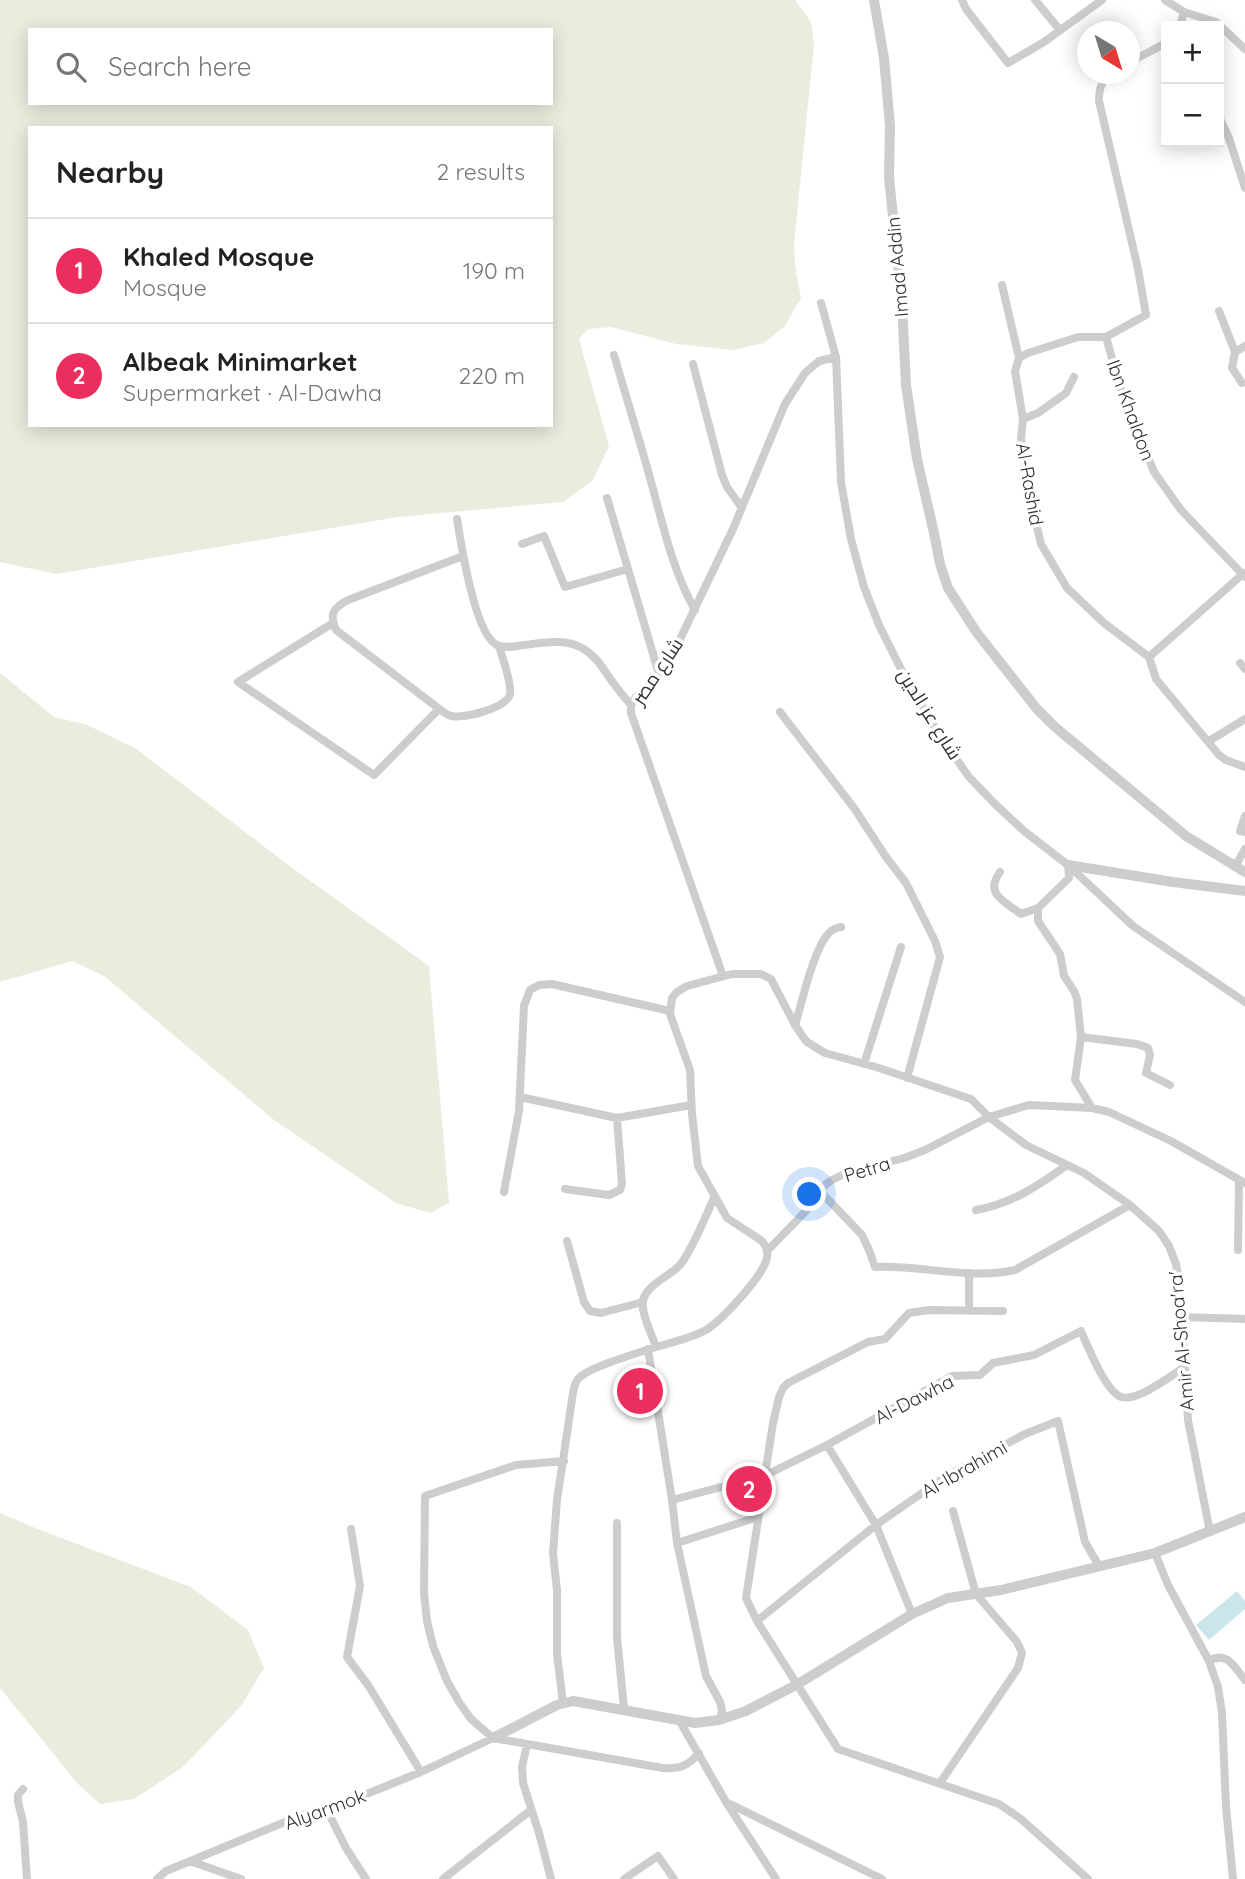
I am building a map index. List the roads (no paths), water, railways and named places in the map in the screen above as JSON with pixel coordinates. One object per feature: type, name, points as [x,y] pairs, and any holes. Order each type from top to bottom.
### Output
[{"type":"street","name":"Imad Addin","points":[[874,0],[884,58],[890,126],[889,177],[902,304],[906,385],[917,459],[944,577],[956,603],[988,649],[1037,709],[1071,741],[1171,824],[1240,870]]},
{"type":"street","points":[[962,0],[1008,64],[1102,0]]},
{"type":"street","points":[[1035,0],[1060,30]]},
{"type":"street","points":[[1165,0],[1180,10],[1216,22],[1244,47]]},
{"type":"street","points":[[1180,21],[1180,10],[1185,0]]},
{"type":"street","points":[[1140,56],[1161,46]]},
{"type":"street","name":"Ibn Khaldon","points":[[1102,84],[1099,101],[1146,315],[1106,337],[1119,383],[1154,472],[1181,510],[1244,575]]},
{"type":"street","points":[[1224,128],[1245,188]]},
{"type":"street","name":"Al-Rashid","points":[[1002,285],[1019,358],[1015,371],[1023,419],[1021,438],[1041,544],[1067,587],[1104,623],[1149,657]]},
{"type":"street","name":"شارع عز الدين","points":[[821,303],[836,357],[841,482],[851,539],[864,587],[878,625],[938,733],[969,777],[1024,831],[1068,865],[1133,926],[1245,1002]]},
{"type":"street","points":[[1219,311],[1235,352],[1232,368],[1242,383]]},
{"type":"street","points":[[1019,358],[1078,337],[1106,337]]},
{"type":"street","points":[[1235,352],[1245,346]]},
{"type":"street","points":[[614,355],[663,529],[687,596],[695,610]]},
{"type":"street","name":"شارع مصر","points":[[723,976],[631,713],[631,705],[671,659],[742,508],[785,404],[805,373],[819,361],[836,357]]},
{"type":"street","points":[[693,364],[722,475],[742,508]]},
{"type":"street","points":[[1023,419],[1038,413],[1066,393],[1074,377]]},
{"type":"street","points":[[607,498],[659,674]]},
{"type":"street","points":[[457,519],[463,556],[480,623],[488,638],[496,645],[504,647],[558,641],[581,647],[600,662],[631,705]]},
{"type":"street","points":[[522,544],[544,536],[565,587],[628,569]]},
{"type":"street","points":[[463,556],[348,600],[337,606],[332,614],[333,623],[336,630],[439,709],[452,716],[461,717],[485,711],[508,699],[510,691],[499,646]]},
{"type":"street","points":[[1244,575],[1149,657],[1156,679],[1222,758],[1245,766]]},
{"type":"street","points":[[333,623],[238,682],[374,775],[439,709]]},
{"type":"street","points":[[780,712],[854,808],[906,883],[935,940],[940,957],[907,1077]]},
{"type":"street","points":[[1209,741],[1245,719]]},
{"type":"street","points":[[1245,816],[1240,831],[1245,832]]},
{"type":"street","points":[[1240,870],[1245,849]]},
{"type":"street","points":[[1000,872],[994,880],[995,894],[1021,914],[1038,908],[1068,880],[1068,865],[1245,891]]},
{"type":"street","points":[[1038,908],[1038,921],[1060,954],[1064,976],[1076,995],[1081,1037],[1075,1080],[1092,1108]]},
{"type":"street","points":[[795,1025],[819,949],[829,933],[841,927]]},
{"type":"street","points":[[864,1064],[901,947]]},
{"type":"street","points":[[563,1703],[557,1654],[557,1590],[552,1554],[576,1381],[593,1369],[695,1335],[716,1323],[751,1286],[767,1260],[767,1251],[762,1241],[727,1218],[698,1167],[690,1070],[670,1011],[672,998],[677,992],[687,986],[723,976]]},
{"type":"street","name":"Amir Al-Shoa'ra'","points":[[723,976],[767,976],[775,984],[795,1025],[807,1042],[825,1054],[907,1077],[971,1099],[989,1117],[1026,1145],[1084,1174],[1130,1205],[1159,1231],[1176,1264],[1183,1317],[1188,1420],[1210,1532]]},
{"type":"street","points":[[504,1192],[520,1097],[524,1006],[528,993],[534,987],[552,984],[670,1011]]},
{"type":"street","points":[[1081,1037],[1137,1044],[1148,1048],[1150,1055],[1146,1073],[1170,1085]]},
{"type":"street","points":[[520,1097],[617,1118],[691,1105]]},
{"type":"street","name":"Petra","points":[[767,1251],[805,1212],[825,1185],[846,1173],[904,1158],[989,1117],[1029,1105],[1092,1108],[1109,1112],[1171,1140],[1242,1182]]},
{"type":"street","points":[[565,1189],[609,1195],[620,1190],[617,1118]]},
{"type":"street","points":[[976,1210],[1009,1201],[1038,1186],[1067,1165]]},
{"type":"street","points":[[1238,1250],[1242,1182]]},
{"type":"street","points":[[820,1191],[862,1235],[875,1267],[969,1273],[1000,1274],[1015,1270],[1130,1205]]},
{"type":"street","points":[[714,1198],[685,1257],[646,1294],[643,1309],[652,1348],[677,1543],[706,1676],[722,1710],[720,1720]]},
{"type":"street","points":[[567,1241],[584,1302],[590,1311],[601,1313],[643,1303]]},
{"type":"street","points":[[969,1273],[970,1311]]},
{"type":"street","points":[[1003,1311],[909,1312],[885,1339],[868,1342],[783,1388],[773,1423],[746,1598],[757,1621],[838,1749],[999,1804],[1021,1819],[1088,1879]]},
{"type":"street","points":[[1183,1317],[1245,1320]]},
{"type":"street","name":"Al-Dawha","points":[[672,1500],[766,1475],[953,1376],[980,1376],[993,1363],[1034,1356],[1081,1331],[1110,1387],[1116,1395],[1123,1398],[1143,1393],[1185,1367]]},
{"type":"street","name":"Al-Ibrahimi","points":[[757,1621],[876,1525],[945,1476],[1025,1434],[1058,1421],[1085,1542],[1099,1566]]},
{"type":"street","points":[[827,1445],[876,1525],[912,1614]]},
{"type":"street","points":[[564,1461],[516,1465],[425,1496],[424,1593],[427,1621],[433,1647],[447,1681],[471,1719],[493,1738],[676,1769],[685,1766],[699,1753]]},
{"type":"street","points":[[940,1783],[1021,1660],[1022,1653],[1017,1642],[976,1594],[953,1511]]},
{"type":"street","points":[[677,1543],[758,1517]]},
{"type":"street","name":"Alyarmok","points":[[157,1879],[166,1871],[302,1815],[327,1810],[421,1772],[563,1703],[573,1700],[695,1723],[720,1720],[746,1711],[798,1684],[912,1614],[948,1598],[1155,1553],[1245,1517]]},
{"type":"street","points":[[617,1523],[617,1637],[624,1709]]},
{"type":"street","points":[[351,1529],[360,1586],[347,1657],[368,1685],[421,1772]]},
{"type":"street","points":[[1155,1553],[1168,1585],[1209,1661],[1218,1688],[1233,1879]]},
{"type":"street","points":[[1209,1661],[1215,1658],[1226,1659],[1245,1680]]},
{"type":"street","points":[[680,1720],[726,1802],[776,1879]]},
{"type":"street","points":[[527,1744],[522,1775],[551,1879]]},
{"type":"street","points":[[23,1789],[18,1795],[18,1801],[23,1822],[27,1879]]},
{"type":"street","points":[[726,1802],[882,1879]]},
{"type":"street","points":[[327,1810],[346,1848],[366,1879]]},
{"type":"street","points":[[443,1879],[531,1810]]},
{"type":"street","points":[[624,1879],[658,1856],[674,1879]]},
{"type":"street","points":[[190,1861],[241,1879]]},
{"type":"water","points":[[1237,1591],[1245,1601],[1245,1609],[1209,1640],[1196,1625]]},
{"type":"place","name":"Khaled Mosque","points":[[640,1391]]},
{"type":"place","name":"Albeak Minimarket","points":[[749,1489]]}]
